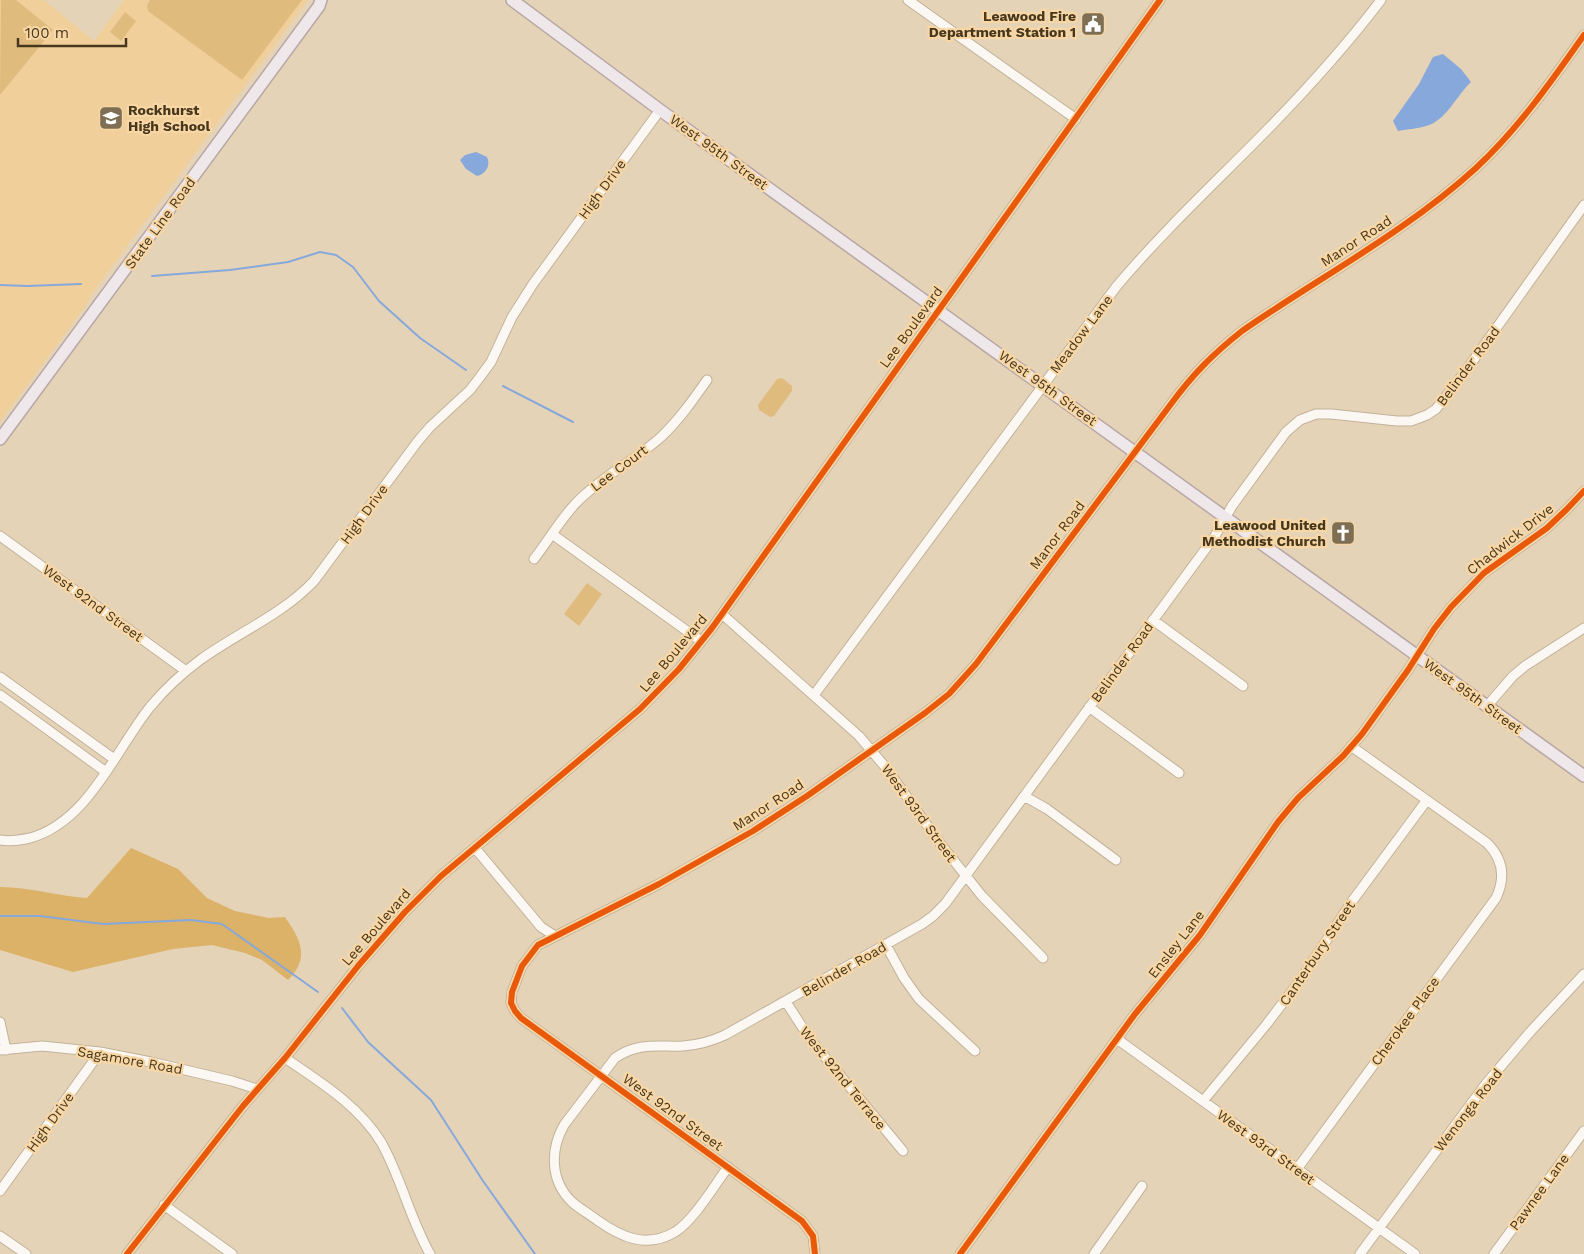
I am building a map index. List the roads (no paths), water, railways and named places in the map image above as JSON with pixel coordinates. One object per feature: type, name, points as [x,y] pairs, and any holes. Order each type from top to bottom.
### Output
[{"type":"main road","name":"State Line Road","points":[[0,439],[320,3],[331,0]]},
{"type":"main road","name":"West 95th Street","points":[[512,0],[660,110],[1136,451],[1584,776]]},
{"type":"street","points":[[908,0],[1076,119]]},
{"type":"street","name":"Lee Boulevard","points":[[127,1254],[257,1089],[285,1058],[358,966],[405,912],[435,881],[640,709],[673,675],[722,614],[1160,0]]},
{"type":"street","name":"Meadow Lane","points":[[814,695],[1086,326],[1130,270],[1158,239],[1309,87],[1380,0]]},
{"type":"street","name":"Manor Road","points":[[512,994],[522,966],[538,945],[659,884],[746,835],[807,796],[925,713],[962,681],[1183,388],[1216,351],[1274,309],[1422,213],[1477,167],[1511,132],[1539,99],[1584,35]]},
{"type":"street","name":"High Drive","points":[[0,840],[22,840],[40,835],[57,826],[73,814],[85,802],[133,730],[169,686],[200,660],[296,599],[314,581],[418,441],[430,427],[470,390],[480,377],[491,362],[512,317],[533,284],[660,110]]},
{"type":"street","name":"Belinder Road","points":[[728,1167],[686,1224],[665,1236],[642,1240],[619,1235],[573,1202],[566,1194],[557,1176],[554,1160],[556,1143],[564,1125],[615,1058],[630,1049],[640,1046],[683,1046],[711,1041],[786,1002],[933,916],[945,904],[966,876],[1215,536],[1226,517],[1286,432],[1300,420],[1316,414],[1411,421],[1427,415],[1436,409],[1465,372],[1584,205]]},
{"type":"street","name":"Lee Court","points":[[534,558],[575,504],[598,483],[640,453],[666,431],[685,410],[707,380]]},
{"type":"street","name":"Chadwick Drive","points":[[1417,656],[1434,629],[1464,591],[1484,572],[1547,528],[1582,497]]},
{"type":"street","points":[[552,534],[701,641]]},
{"type":"street","name":"West 92nd Street","points":[[0,536],[186,671]]},
{"type":"street","name":"West 93rd Street","points":[[722,614],[859,736],[887,769],[938,842],[966,876],[988,902],[1043,958]]},
{"type":"street","points":[[1153,620],[1243,686]]},
{"type":"street","points":[[1487,706],[1513,676],[1525,666],[1584,628]]},
{"type":"street","name":"Ensley Lane","points":[[960,1254],[1144,1003],[1200,935],[1278,822],[1298,798],[1351,746],[1417,656]]},
{"type":"street","points":[[0,677],[114,759]]},
{"type":"street","points":[[0,695],[106,772]]},
{"type":"street","points":[[1089,707],[1179,773]]},
{"type":"street","points":[[1351,746],[1426,800]]},
{"type":"street","points":[[1024,796],[1047,809],[1116,860]]},
{"type":"street","name":"Cherokee Place","points":[[1297,1169],[1496,898],[1502,878],[1502,869],[1493,850],[1426,800]]},
{"type":"street","name":"Canterbury Street","points":[[1203,1101],[1296,986],[1353,900],[1426,800]]},
{"type":"street","points":[[475,848],[541,927],[555,936]]},
{"type":"street","points":[[538,945],[541,927]]},
{"type":"street","points":[[886,945],[904,978],[919,999],[975,1051]]},
{"type":"street","name":"Wenonga Road","points":[[1360,1254],[1485,1085],[1530,1032],[1584,974]]},
{"type":"street","name":"West 92nd Street","points":[[512,994],[512,1003],[515,1011],[521,1018],[802,1221],[813,1236],[815,1254]]},
{"type":"street","name":"West 92nd Terrace","points":[[786,1002],[810,1040],[903,1151]]},
{"type":"street","points":[[0,1022],[3,1050]]},
{"type":"street","name":"West 93rd Street","points":[[1117,1040],[1415,1254]]},
{"type":"street","name":"Sagamore Road","points":[[3,1050],[42,1046],[100,1052],[205,1074],[257,1089]]},
{"type":"street","name":"High Drive","points":[[0,1192],[100,1052]]},
{"type":"street","points":[[285,1058],[343,1098],[369,1125],[388,1157],[430,1254]]},
{"type":"street","name":"Pawnee Lane","points":[[1494,1254],[1584,1131]]},
{"type":"street","points":[[1094,1254],[1142,1186]]},
{"type":"street","points":[[164,1205],[232,1254]]},
{"type":"street","points":[[0,1236],[26,1254]]},
{"type":"water","points":[[1443,54],[1461,69],[1471,82],[1439,119],[1419,128],[1398,131],[1393,121],[1419,84],[1433,57]]},
{"type":"water","points":[[476,152],[487,157],[488,160],[488,166],[485,171],[477,176],[466,169],[460,160],[465,155]]},
{"type":"waterway","points":[[152,276],[230,270],[288,262],[320,252],[336,255],[353,267],[379,301],[420,338],[466,370]]},
{"type":"waterway","points":[[0,285],[81,284]]},
{"type":"waterway","points":[[503,386],[573,422]]},
{"type":"waterway","points":[[0,916],[40,916],[103,924],[191,920],[222,924],[318,992]]},
{"type":"waterway","points":[[342,1008],[368,1042],[431,1100],[483,1181],[535,1254]]},
{"type":"place","name":"Leawood Fire Department Station 1","points":[[1093,24]]},
{"type":"place","name":"Rockhurst High School","points":[[111,118]]},
{"type":"place","name":"Leawood United Methodist Church","points":[[1343,533]]}]
